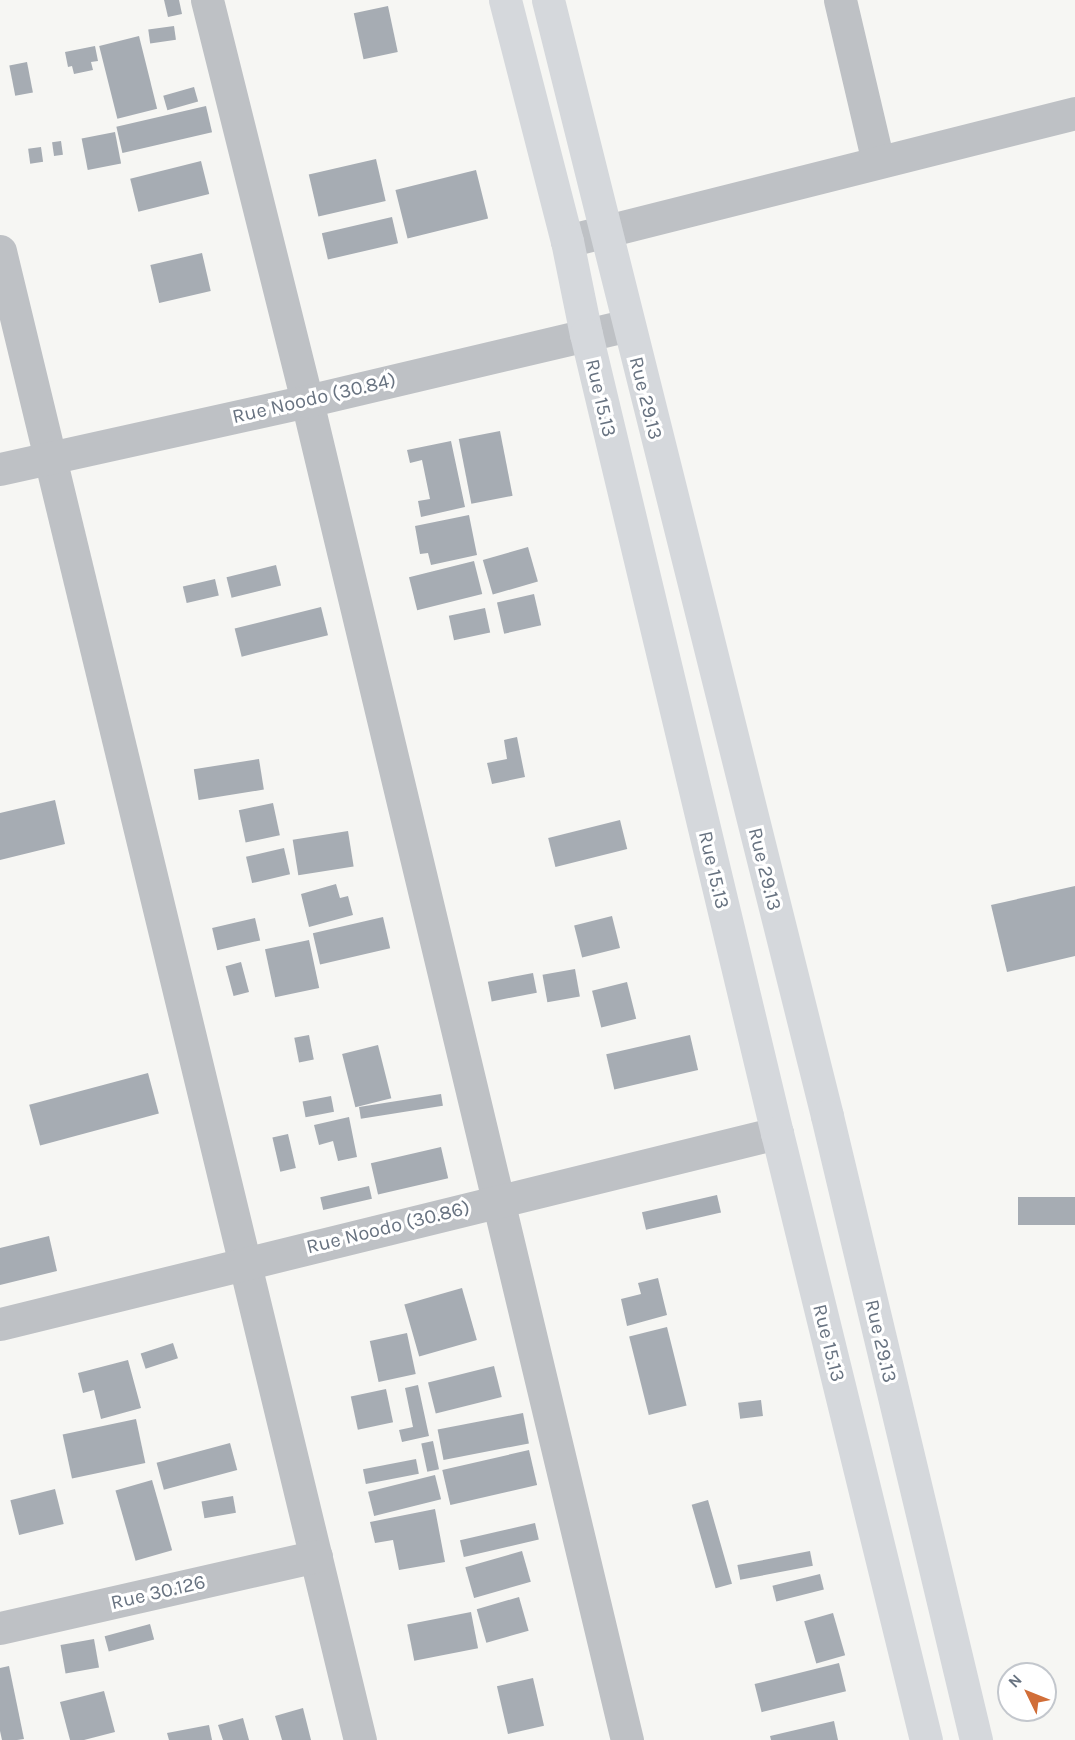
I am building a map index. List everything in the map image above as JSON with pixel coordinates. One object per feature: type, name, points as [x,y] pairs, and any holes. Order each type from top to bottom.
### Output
[{"type":"main road","name":"Rue 15.13","points":[[505,0],[567,242],[586,334],[777,1133],[926,1740]]},
{"type":"main road","name":"Rue 29.13","points":[[548,0],[828,1116],[976,1740]]},
{"type":"street","points":[[207,0],[307,400],[627,1740]]},
{"type":"street","points":[[840,0],[878,162]]},
{"type":"street","points":[[567,242],[1075,113]]},
{"type":"street","points":[[0,251],[360,1740]]},
{"type":"street","name":"Rue Noodo (30.84)","points":[[0,469],[628,325]]},
{"type":"street","name":"Rue Noodo (30.86)","points":[[0,1324],[777,1133]]},
{"type":"street","name":"Rue 30.126","points":[[0,1628],[316,1556]]},
{"type":"building","points":[[164,0],[179,0],[182,14],[168,17]]},
{"type":"building","points":[[388,6],[398,52],[364,59],[354,13]]},
{"type":"building","points":[[174,26],[176,40],[150,43],[148,30]]},
{"type":"building","points":[[139,36],[157,109],[117,119],[99,46]]},
{"type":"building","points":[[95,46],[98,61],[91,62],[93,70],[74,74],[72,66],[68,67],[65,52]]},
{"type":"building","points":[[27,62],[33,92],[15,96],[9,65]]},
{"type":"building","points":[[194,87],[198,101],[167,110],[163,96]]},
{"type":"building","points":[[206,106],[212,132],[122,153],[116,127]]},
{"type":"building","points":[[115,132],[121,163],[88,170],[82,138]]},
{"type":"building","points":[[61,141],[63,155],[54,156],[52,142]]},
{"type":"building","points":[[41,147],[43,162],[30,164],[28,149]]},
{"type":"building","points":[[376,159],[386,201],[318,216],[309,175]]},
{"type":"building","points":[[201,161],[209,194],[138,212],[130,179]]},
{"type":"building","points":[[476,170],[488,219],[408,239],[395,190]]},
{"type":"building","points":[[392,217],[398,243],[328,260],[322,233]]},
{"type":"building","points":[[202,253],[211,291],[159,303],[150,265]]},
{"type":"building","points":[[500,431],[513,496],[471,504],[459,439]]},
{"type":"building","points":[[451,441],[465,507],[421,517],[418,501],[430,499],[422,460],[410,463],[407,450]]},
{"type":"building","points":[[469,515],[477,555],[431,565],[428,553],[420,554],[415,526]]},
{"type":"building","points":[[528,547],[538,582],[493,595],[483,560]]},
{"type":"building","points":[[474,561],[482,594],[417,610],[409,577]]},
{"type":"building","points":[[276,565],[281,585],[232,598],[227,577]]},
{"type":"building","points":[[215,579],[219,596],[187,603],[183,586]]},
{"type":"building","points":[[534,594],[541,625],[504,634],[497,603]]},
{"type":"building","points":[[321,607],[328,635],[242,657],[235,629]]},
{"type":"building","points":[[485,608],[490,632],[454,640],[449,616]]},
{"type":"building","points":[[517,737],[525,777],[492,784],[487,763],[507,759],[504,740]]},
{"type":"building","points":[[259,759],[264,790],[199,800],[194,769]]},
{"type":"building","points":[[55,800],[65,844],[0,860],[0,813]]},
{"type":"building","points":[[273,803],[280,835],[246,843],[239,810]]},
{"type":"building","points":[[620,820],[627,849],[555,867],[548,838]]},
{"type":"building","points":[[348,831],[354,867],[298,875],[293,840]]},
{"type":"building","points":[[284,848],[290,874],[252,883],[246,857]]},
{"type":"building","points":[[336,884],[340,898],[348,896],[353,915],[309,927],[301,894]]},
{"type":"building","points":[[1075,886],[1075,956],[1007,972],[991,905]]},
{"type":"building","points":[[612,916],[620,948],[582,957],[574,925]]},
{"type":"building","points":[[383,917],[390,948],[320,964],[313,933]]},
{"type":"building","points":[[255,918],[260,940],[217,950],[212,928]]},
{"type":"building","points":[[309,940],[319,988],[275,997],[265,949]]},
{"type":"building","points":[[241,962],[249,992],[234,996],[226,966]]},
{"type":"building","points":[[575,969],[580,997],[547,1002],[543,975]]},
{"type":"building","points":[[533,973],[537,993],[492,1001],[488,982]]},
{"type":"building","points":[[627,982],[636,1019],[601,1028],[592,991]]},
{"type":"building","points":[[309,1035],[314,1060],[299,1062],[294,1038]]},
{"type":"building","points":[[690,1035],[698,1070],[614,1089],[606,1054]]},
{"type":"building","points":[[378,1045],[391,1098],[355,1107],[342,1054]]},
{"type":"building","points":[[148,1073],[159,1114],[40,1145],[29,1105]]},
{"type":"building","points":[[441,1094],[443,1106],[361,1119],[359,1107]]},
{"type":"building","points":[[331,1096],[334,1112],[306,1117],[303,1102]]},
{"type":"building","points":[[349,1117],[357,1157],[338,1161],[333,1141],[319,1145],[314,1125]]},
{"type":"building","points":[[288,1134],[296,1168],[280,1172],[272,1138]]},
{"type":"building","points":[[441,1147],[448,1178],[378,1194],[371,1163]]},
{"type":"building","points":[[369,1186],[372,1199],[323,1210],[320,1197]]},
{"type":"building","points":[[717,1195],[721,1213],[646,1230],[642,1212]]},
{"type":"building","points":[[1018,1197],[1075,1197],[1075,1225],[1018,1225]]},
{"type":"building","points":[[49,1236],[57,1271],[0,1285],[0,1248]]},
{"type":"building","points":[[658,1278],[667,1315],[627,1326],[621,1299],[641,1294],[638,1283]]},
{"type":"building","points":[[462,1288],[477,1340],[419,1356],[404,1305]]},
{"type":"building","points":[[667,1327],[687,1406],[649,1415],[629,1336]]},
{"type":"building","points":[[407,1333],[416,1374],[379,1382],[370,1341]]},
{"type":"building","points":[[173,1343],[178,1358],[146,1369],[141,1354]]},
{"type":"building","points":[[128,1360],[141,1408],[101,1419],[94,1390],[83,1393],[78,1373]]},
{"type":"building","points":[[494,1366],[502,1397],[436,1414],[428,1382]]},
{"type":"building","points":[[418,1385],[429,1436],[402,1442],[399,1430],[413,1427],[405,1388]]},
{"type":"building","points":[[386,1389],[393,1422],[358,1430],[351,1396]]},
{"type":"building","points":[[761,1400],[763,1416],[740,1419],[738,1403]]},
{"type":"building","points":[[523,1413],[529,1443],[444,1460],[438,1430]]},
{"type":"building","points":[[136,1419],[145,1463],[72,1479],[63,1435]]},
{"type":"building","points":[[433,1441],[439,1469],[427,1472],[421,1443]]},
{"type":"building","points":[[230,1443],[237,1470],[164,1490],[157,1463]]},
{"type":"building","points":[[529,1450],[537,1485],[450,1505],[442,1470]]},
{"type":"building","points":[[416,1459],[419,1474],[366,1484],[363,1469]]},
{"type":"building","points":[[435,1475],[441,1499],[374,1516],[368,1492]]},
{"type":"building","points":[[152,1480],[172,1550],[136,1561],[115,1490]]},
{"type":"building","points":[[55,1489],[64,1524],[19,1535],[10,1500]]},
{"type":"building","points":[[233,1496],[236,1513],[204,1518],[201,1502]]},
{"type":"building","points":[[708,1500],[732,1584],[716,1588],[692,1505]]},
{"type":"building","points":[[435,1509],[445,1562],[399,1570],[393,1540],[375,1543],[370,1522]]},
{"type":"building","points":[[535,1523],[539,1540],[464,1557],[460,1540]]},
{"type":"building","points":[[522,1551],[531,1582],[474,1598],[465,1567]]},
{"type":"building","points":[[810,1551],[813,1566],[740,1580],[737,1565]]},
{"type":"building","points":[[820,1574],[824,1590],[776,1601],[772,1586]]},
{"type":"building","points":[[519,1597],[529,1631],[486,1643],[477,1609]]},
{"type":"building","points":[[471,1612],[478,1648],[414,1661],[407,1624]]},
{"type":"building","points":[[833,1613],[845,1655],[816,1664],[804,1621]]},
{"type":"building","points":[[150,1624],[154,1639],[109,1652],[105,1636]]},
{"type":"building","points":[[94,1639],[99,1668],[66,1673],[61,1645]]},
{"type":"building","points":[[839,1663],[846,1691],[762,1712],[755,1684]]},
{"type":"building","points":[[9,1666],[24,1739],[2,1740],[0,1731],[0,1668]]},
{"type":"building","points":[[533,1678],[544,1726],[508,1734],[497,1686]]},
{"type":"building","points":[[104,1691],[115,1732],[84,1740],[70,1740],[60,1702]]},
{"type":"building","points":[[303,1708],[311,1740],[282,1740],[275,1716]]},
{"type":"building","points":[[243,1718],[249,1740],[223,1740],[218,1725]]},
{"type":"building","points":[[834,1721],[838,1740],[771,1740],[770,1736]]},
{"type":"building","points":[[209,1725],[212,1740],[169,1740],[167,1733]]}]
